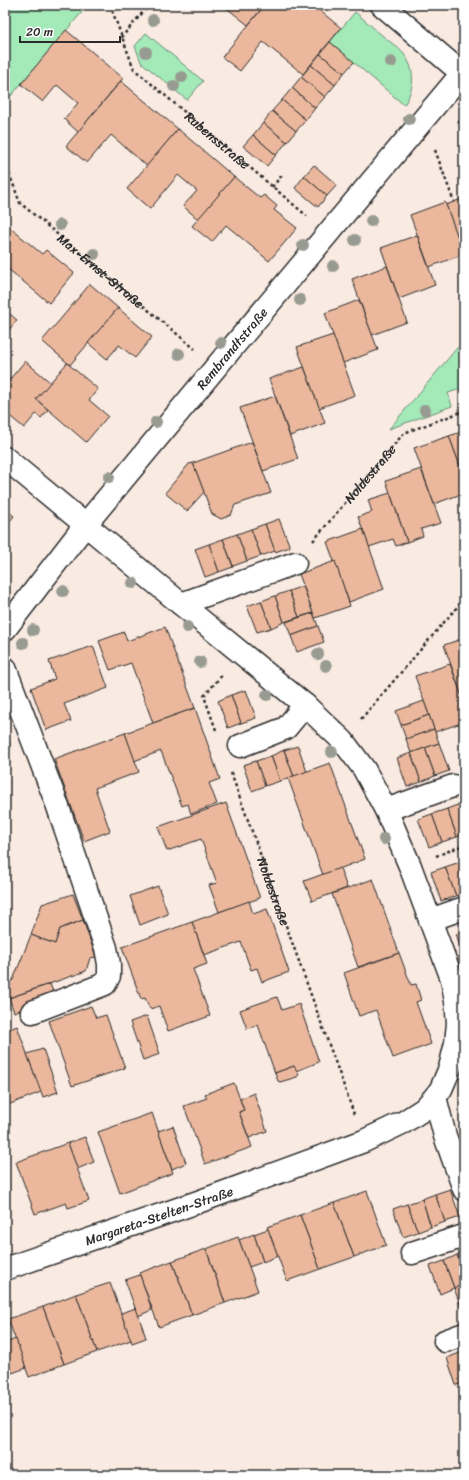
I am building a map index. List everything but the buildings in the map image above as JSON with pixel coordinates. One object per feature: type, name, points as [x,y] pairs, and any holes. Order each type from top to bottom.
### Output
[{"type":"street","points":[[382,5],[463,73]]},
{"type":"street","name":"Rembrandtstraße","points":[[5,629],[86,524],[412,132],[463,73]]},
{"type":"street","points":[[5,458],[305,705],[342,741],[364,769],[386,810],[452,979],[458,1023],[456,1043],[450,1068],[441,1089],[435,1097],[424,1109],[404,1122],[364,1141]]},
{"type":"street","points":[[181,604],[294,563]]},
{"type":"street","points":[[5,668],[80,869],[106,948],[109,964],[109,976],[105,984],[32,1012]]},
{"type":"street","points":[[240,746],[286,728],[305,705]]},
{"type":"street","points":[[386,810],[453,786]]},
{"type":"street","points":[[430,920],[464,908]]},
{"type":"street","points":[[435,1097],[445,1136],[464,1189]]},
{"type":"street","name":"Margareta-Stelten-Straße","points":[[5,1268],[198,1202],[364,1141]]},
{"type":"street","points":[[412,1253],[464,1236]]},
{"type":"path","name":"Rubensstraße","points":[[110,5],[134,70],[327,234]]},
{"type":"path","points":[[121,38],[149,5]]},
{"type":"path","points":[[412,132],[434,148],[454,202]]},
{"type":"path","name":"Max-Ernst-Straße","points":[[5,162],[20,203],[216,367]]},
{"type":"path","points":[[272,187],[283,174]]},
{"type":"path","name":"Noldestraße","points":[[294,563],[404,433],[464,411]]},
{"type":"path","points":[[342,741],[464,599]]},
{"type":"path","points":[[216,731],[204,696],[241,652]]},
{"type":"path","name":"Noldestraße","points":[[229,767],[364,1141]]},
{"type":"green space","points":[[5,5],[88,5],[5,103]]},
{"type":"green space","points":[[355,12],[399,49],[407,59],[412,72],[412,85],[408,99],[404,105],[330,42]]},
{"type":"green space","points":[[146,33],[203,81],[187,100],[141,62],[135,46]]},
{"type":"green space","points":[[464,345],[464,388],[448,393],[452,406],[389,429],[457,348]]}]
